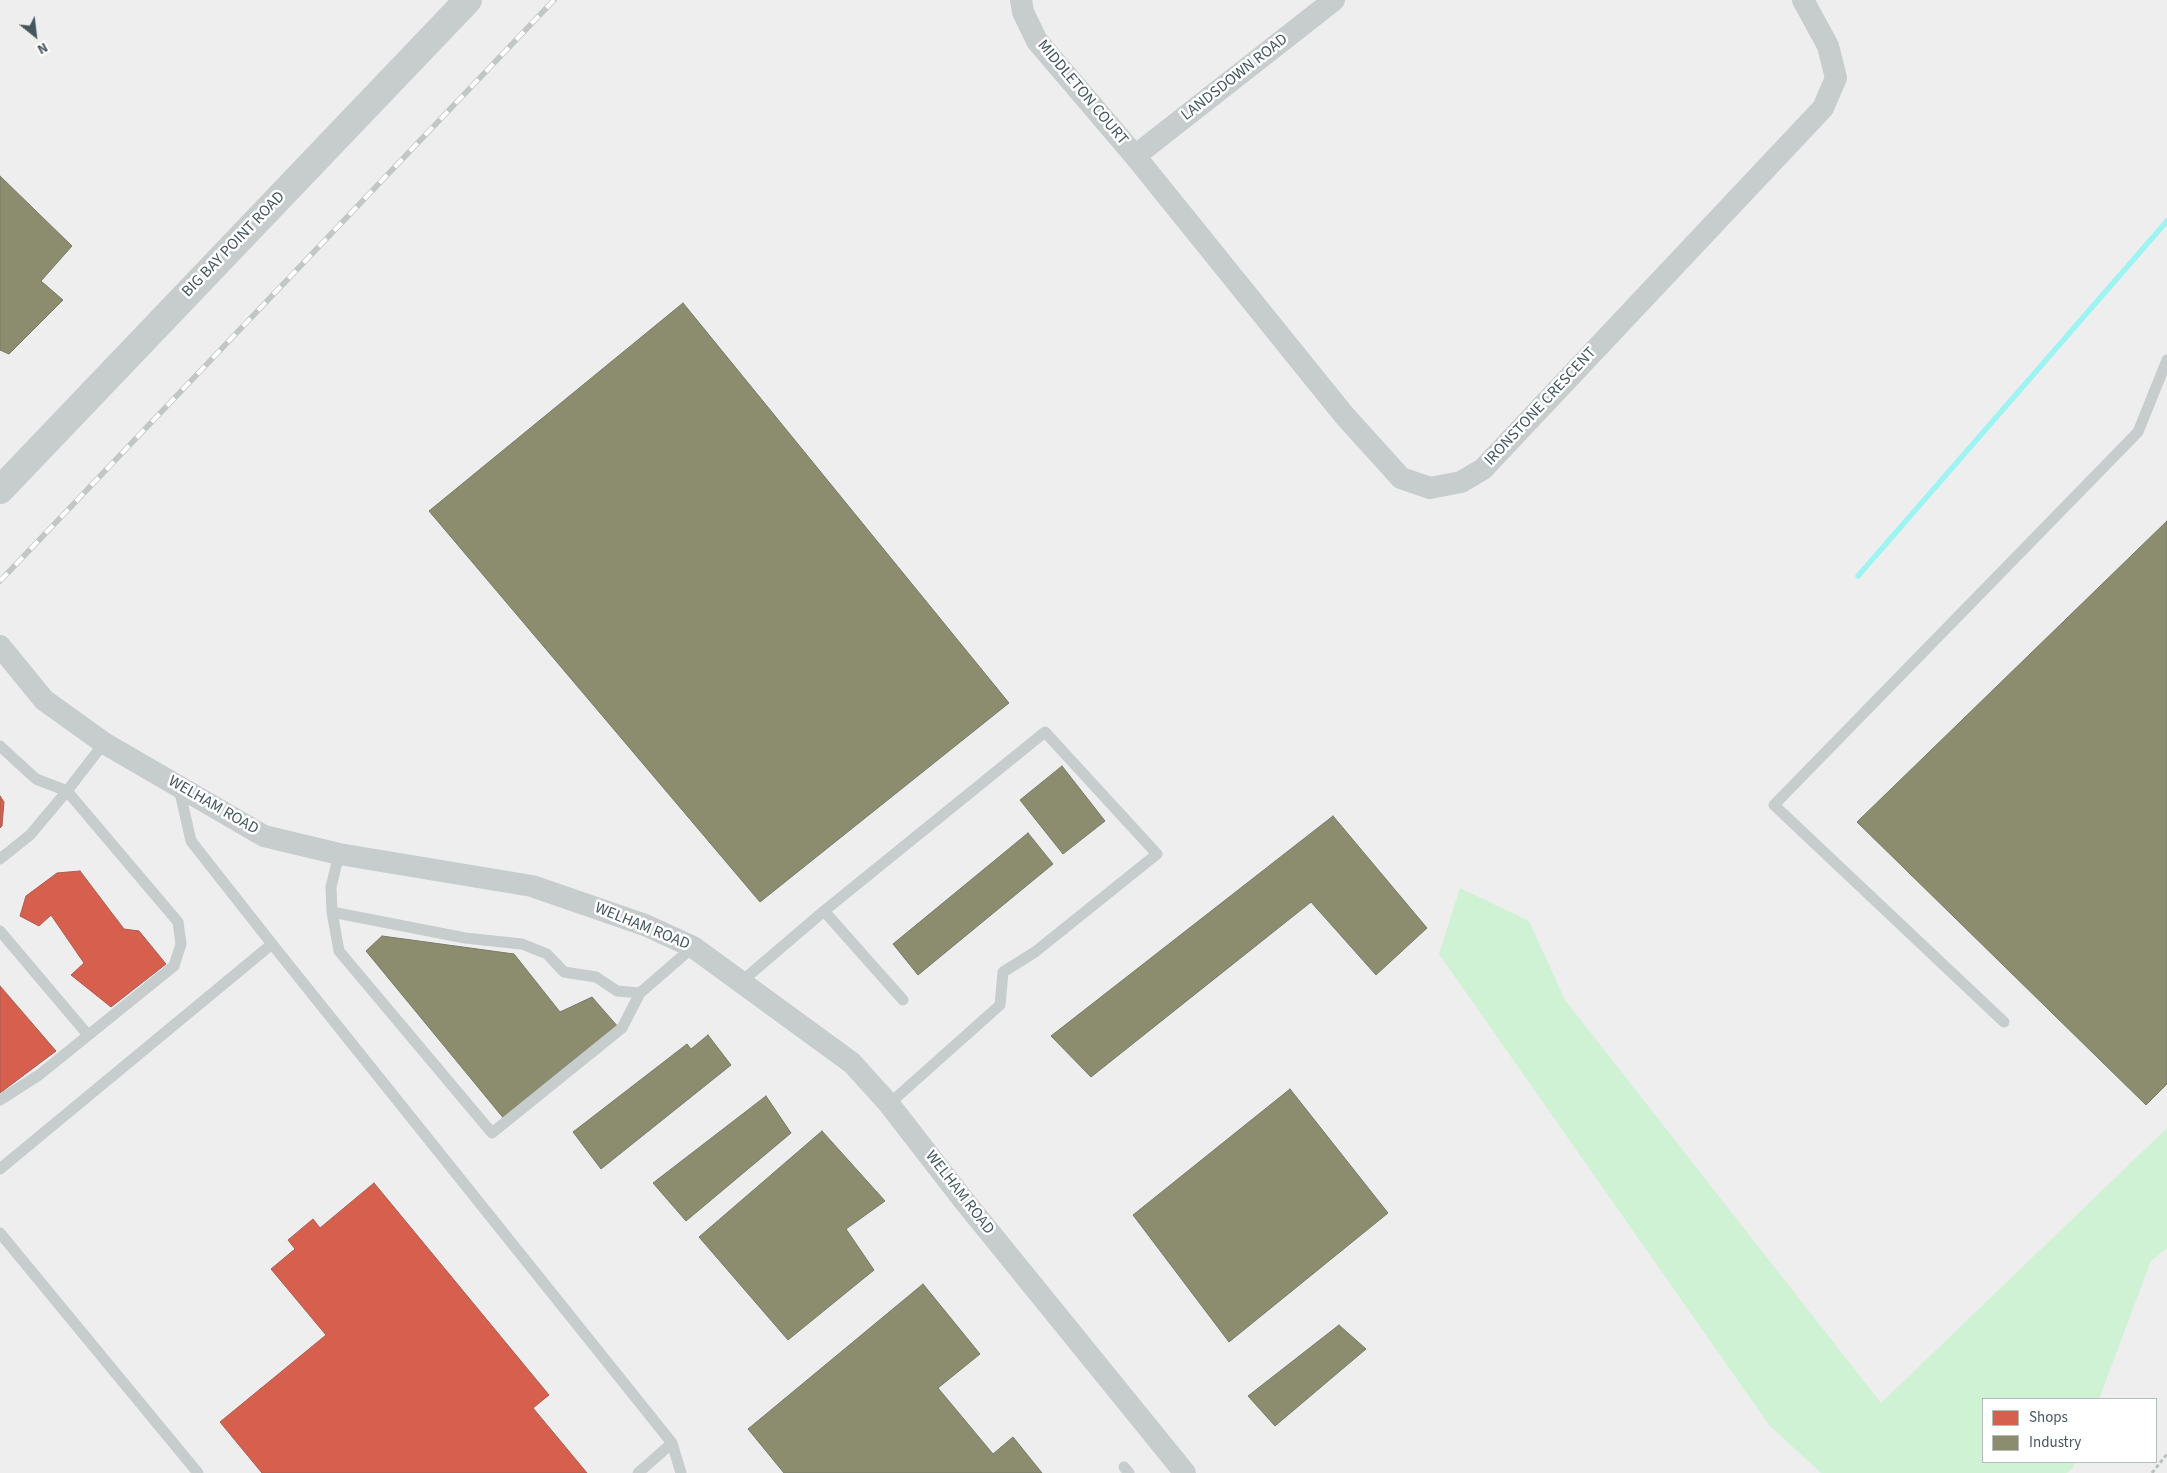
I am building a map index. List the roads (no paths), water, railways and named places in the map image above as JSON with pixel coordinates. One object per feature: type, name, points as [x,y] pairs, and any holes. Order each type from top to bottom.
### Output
[{"type":"street","name":"BIG BAY POINT ROAD","points":[[0,490],[468,0]]},
{"type":"street","name":"MIDDLETON COURT","points":[[1021,0],[1024,12],[1038,40],[1136,156]]},
{"type":"street","name":"LANDSDOWN ROAD","points":[[1136,156],[1334,0]]},
{"type":"street","name":"IRONSTONE CRESCENT","points":[[1136,156],[1344,415],[1400,478],[1430,488],[1460,482],[1483,469],[1823,108],[1836,78],[1828,46],[1803,0]]},
{"type":"street","name":"WELHAM ROAD","points":[[0,646],[44,700],[104,743],[264,836],[339,854],[532,886],[645,925],[693,947],[742,981],[852,1063],[889,1104],[965,1202],[1185,1473]]},
{"type":"lane","points":[[2004,1022],[1774,805],[2138,432],[2167,360]]},
{"type":"lane","points":[[742,981],[824,911],[1045,732],[1157,854],[1035,952],[1003,972],[1000,1005],[889,1104]]},
{"type":"lane","points":[[0,859],[30,834],[67,791],[104,743]]},
{"type":"lane","points":[[0,746],[36,778],[67,791],[178,922],[181,944],[174,966],[39,1075],[0,1100]]},
{"type":"lane","points":[[178,786],[191,841],[672,1443],[681,1473]]},
{"type":"lane","points":[[339,854],[331,887],[332,912],[339,951],[492,1133],[622,1028],[640,993],[693,947]]},
{"type":"lane","points":[[824,911],[903,1000]]},
{"type":"lane","points":[[332,912],[465,938],[522,944],[547,954],[564,972],[596,977],[617,991],[640,993]]},
{"type":"lane","points":[[0,931],[88,1036]]},
{"type":"lane","points":[[0,1169],[272,944]]},
{"type":"lane","points":[[0,1233],[198,1473]]},
{"type":"lane","points":[[638,1473],[672,1443]]},
{"type":"waterway","points":[[1858,576],[2167,221]]},
{"type":"railway","points":[[0,581],[554,0]]}]
